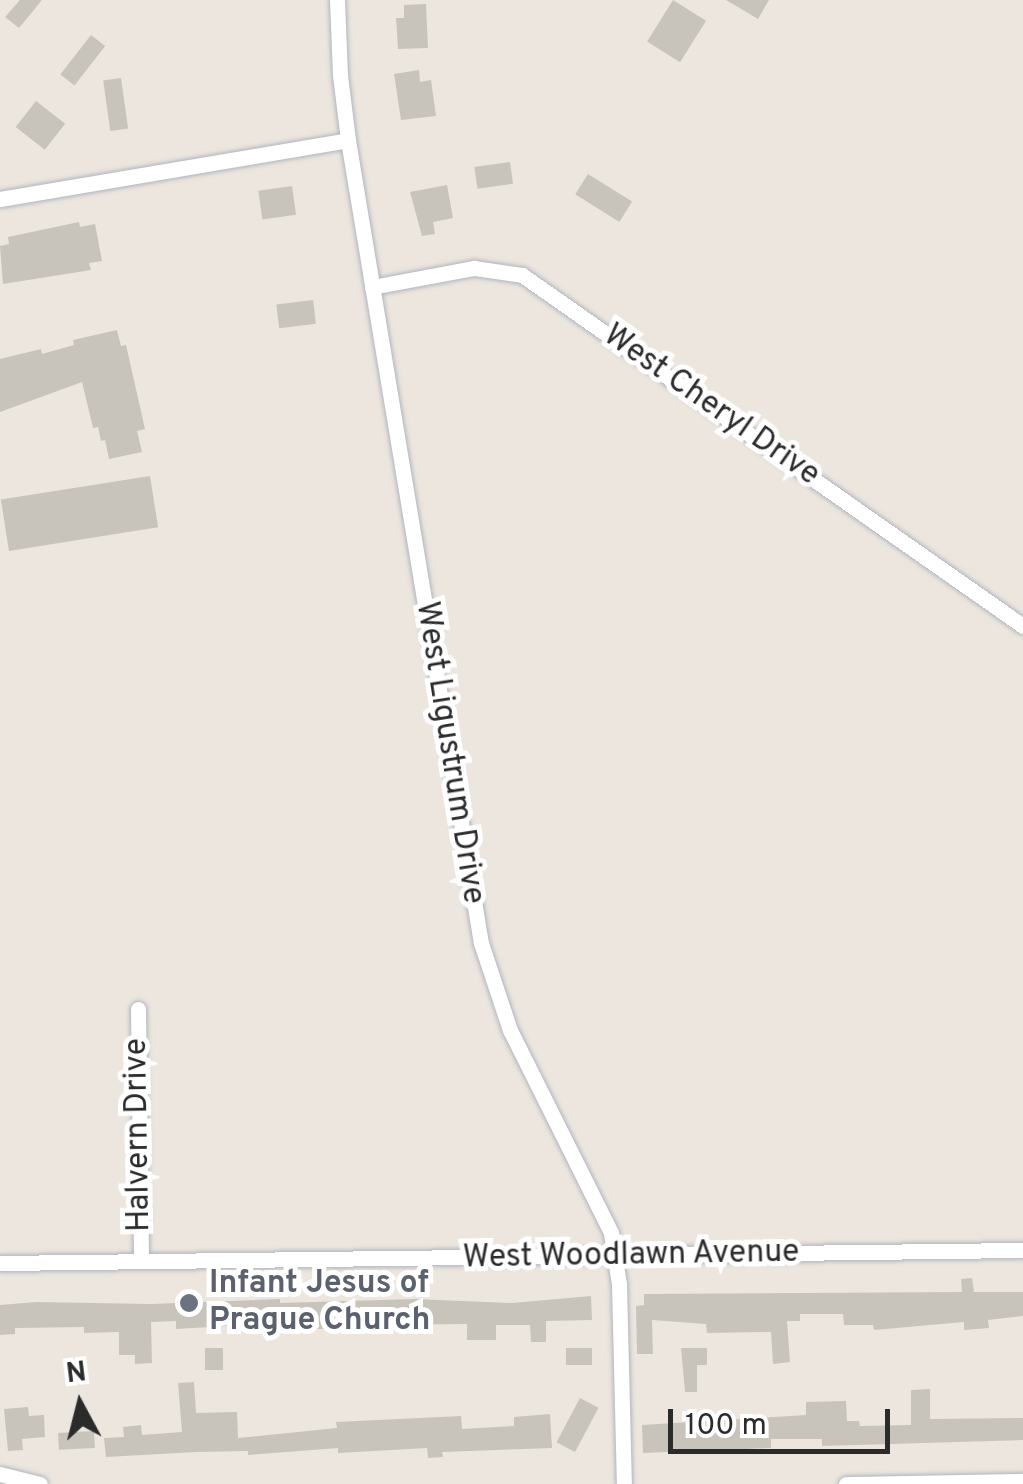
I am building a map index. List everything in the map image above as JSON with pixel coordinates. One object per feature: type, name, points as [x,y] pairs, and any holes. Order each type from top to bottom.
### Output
[{"type":"street","name":"West Ligustrum Drive","points":[[337,0],[348,140],[481,943],[510,1030],[602,1213],[616,1256],[624,1484]]},
{"type":"street","points":[[0,199],[348,140]]},
{"type":"street","name":"West Cheryl Drive","points":[[372,287],[474,268],[522,275],[1023,626]]},
{"type":"street","name":"Halvern Drive","points":[[138,1009],[141,1261]]},
{"type":"street","name":"West Woodlawn Avenue","points":[[0,1263],[1023,1250]]},
{"type":"street","points":[[0,1474],[40,1484]]},
{"type":"street","points":[[846,1484],[1023,1481]]},
{"type":"building","points":[[20,0],[42,0],[19,28],[5,17]]},
{"type":"building","points":[[673,0],[706,21],[680,62],[647,42]]},
{"type":"building","points":[[726,0],[769,0],[758,19]]},
{"type":"building","points":[[426,4],[428,48],[398,49],[396,18],[404,18],[404,5]]},
{"type":"building","points":[[91,35],[105,46],[74,85],[60,74]]},
{"type":"building","points":[[419,70],[420,82],[431,80],[436,116],[401,120],[394,74]]},
{"type":"building","points":[[121,78],[128,129],[110,131],[103,81]]},
{"type":"building","points":[[36,101],[65,124],[45,150],[16,127]]},
{"type":"building","points":[[510,162],[513,184],[477,189],[474,167]]},
{"type":"building","points":[[588,174],[632,202],[619,222],[575,194]]},
{"type":"building","points":[[447,185],[453,218],[433,222],[435,234],[422,236],[410,192]]},
{"type":"building","points":[[292,186],[296,215],[262,219],[258,191]]},
{"type":"building","points":[[79,222],[80,227],[95,224],[102,261],[89,263],[91,270],[3,284],[0,246],[9,244],[8,237]]},
{"type":"building","points":[[313,300],[316,324],[279,328],[276,305]]},
{"type":"building","points":[[117,330],[121,346],[126,345],[145,429],[137,431],[142,452],[109,459],[105,440],[101,441],[98,427],[93,428],[82,382],[0,412],[0,359],[41,349],[42,354],[74,345],[73,340]]},
{"type":"building","points":[[150,476],[158,527],[9,551],[1,500]]},
{"type":"building","points":[[972,1278],[974,1292],[1023,1292],[1023,1316],[988,1320],[989,1328],[964,1330],[964,1322],[874,1330],[873,1325],[844,1325],[843,1314],[800,1314],[800,1321],[787,1321],[790,1362],[773,1364],[771,1332],[707,1333],[706,1324],[652,1320],[653,1354],[637,1354],[636,1306],[644,1305],[644,1294],[962,1292],[961,1279]]},
{"type":"building","points":[[591,1296],[592,1320],[546,1321],[546,1342],[531,1342],[530,1325],[496,1325],[496,1340],[467,1340],[467,1324],[381,1325],[381,1320],[329,1321],[329,1329],[260,1329],[260,1324],[176,1329],[176,1321],[151,1322],[152,1363],[135,1364],[135,1355],[119,1355],[119,1332],[84,1333],[84,1327],[15,1328],[15,1334],[0,1335],[0,1305],[36,1302],[414,1299],[512,1303]]},
{"type":"building","points":[[205,1348],[223,1348],[223,1370],[205,1370]]},
{"type":"building","points":[[566,1348],[592,1348],[592,1365],[566,1365]]},
{"type":"building","points":[[681,1348],[707,1348],[707,1365],[697,1365],[697,1392],[685,1392]]},
{"type":"building","points":[[194,1382],[196,1413],[237,1412],[238,1438],[337,1428],[336,1422],[461,1416],[462,1429],[514,1426],[514,1417],[550,1414],[552,1448],[442,1452],[443,1457],[428,1458],[427,1448],[106,1457],[104,1438],[124,1437],[123,1427],[141,1425],[142,1435],[182,1432],[178,1383]]},
{"type":"building","points":[[930,1389],[930,1419],[1023,1418],[1023,1440],[822,1446],[822,1439],[771,1439],[771,1448],[643,1453],[642,1425],[806,1415],[806,1402],[846,1401],[847,1421],[859,1421],[860,1426],[911,1425],[911,1390]]},
{"type":"building","points":[[580,1398],[599,1408],[575,1452],[557,1442]]},
{"type":"building","points":[[28,1407],[29,1416],[44,1415],[45,1437],[22,1439],[23,1450],[8,1451],[4,1409]]},
{"type":"building","points":[[94,1431],[95,1448],[59,1450],[58,1433]]},
{"type":"place","name":"Infant Jesus of Prague Church","points":[[189,1303]]}]
